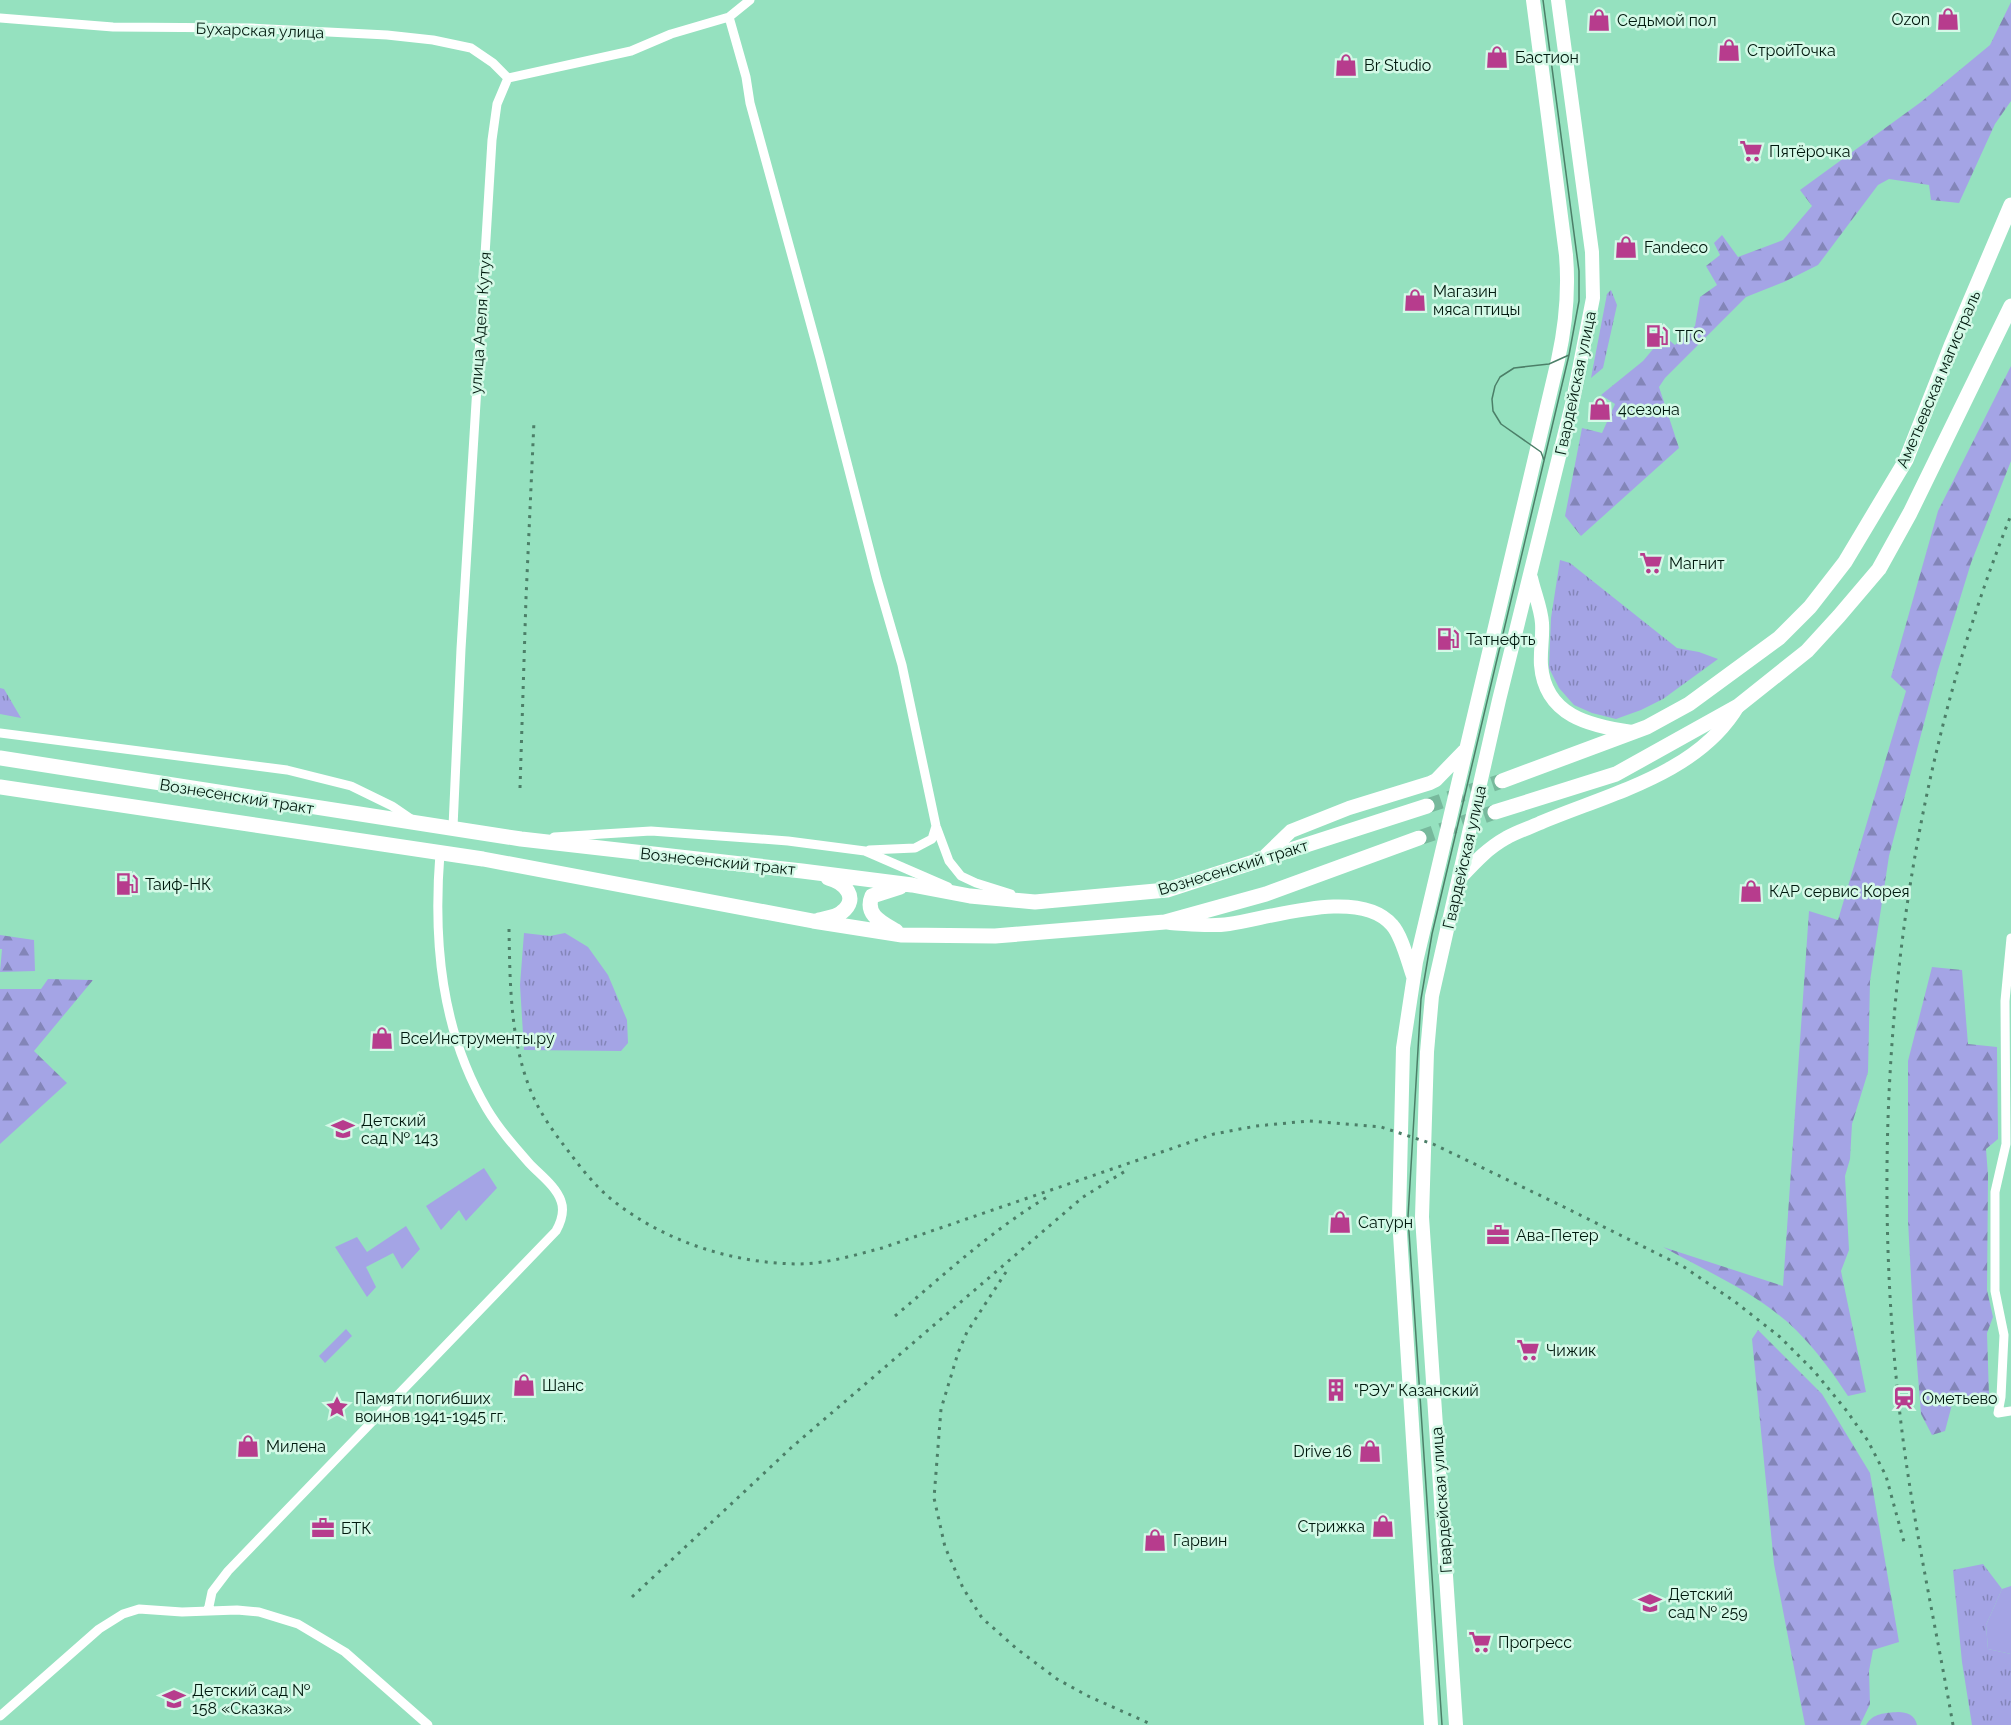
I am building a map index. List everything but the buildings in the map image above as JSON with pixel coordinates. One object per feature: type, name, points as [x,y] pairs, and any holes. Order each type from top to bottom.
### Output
[{"type":"main road","name":"Гвардейская улица","points":[[1431,1725],[1399,1218],[1403,1048],[1414,977],[1465,749],[1557,366],[1567,310],[1566,255],[1533,0]]},
{"type":"main road","name":"Гвардейская улица","points":[[1456,1725],[1422,1217],[1427,1053],[1432,996],[1499,699],[1573,400],[1593,298],[1592,252],[1558,0]]},
{"type":"main road","points":[[1546,105],[1571,101]]},
{"type":"main road","name":"Аметьевская магистраль","points":[[1502,781],[1647,727],[1689,704],[1779,638],[1810,606],[1845,562],[1906,460],[2011,205]]},
{"type":"main road","name":"Аметьевская магистраль","points":[[1495,812],[1616,774],[1738,706],[1807,651],[1879,569],[1910,513],[2011,306]]},
{"type":"main road","points":[[1530,574],[1542,622],[1541,664],[1544,685],[1549,693],[1562,708],[1583,722],[1603,728],[1632,732]]},
{"type":"main road","points":[[1460,878],[1481,855],[1507,837],[1619,792],[1687,759],[1714,738],[1738,706]]},
{"type":"main road","points":[[1261,860],[1291,831],[1349,808],[1436,780],[1465,749]]},
{"type":"main road","name":"Вознесенский тракт","points":[[0,758],[521,839],[802,871],[912,885],[970,896],[1035,902],[1167,890],[1427,806]]},
{"type":"main road","name":"Вознесенский тракт","points":[[0,787],[483,859],[813,921],[902,935],[995,936],[1165,922],[1266,894],[1419,838]]},
{"type":"main road","points":[[802,871],[836,880],[846,887],[851,896],[850,902],[841,914],[813,921]]},
{"type":"main road","points":[[902,935],[878,921],[870,911],[870,902],[872,896],[887,890],[912,885]]},
{"type":"main road","points":[[1165,922],[1206,926],[1230,924],[1292,910],[1348,906],[1367,910],[1381,916],[1392,925],[1414,977]]},
{"type":"main road","points":[[1420,1574],[1447,1573]]},
{"type":"street","points":[[508,78],[631,51],[671,34],[729,17],[750,0]]},
{"type":"street","points":[[729,17],[872,562],[902,665],[936,826],[949,861],[961,876],[1035,902]]},
{"type":"street","name":"Бухарская улица","points":[[0,18],[113,27],[250,28],[387,34],[471,48],[493,63],[508,78]]},
{"type":"street","name":"улица Аделя Кутуя","points":[[453,827],[461,649],[492,140],[497,104],[508,78]]},
{"type":"street","points":[[0,733],[287,770],[351,786],[392,806],[418,823]]},
{"type":"street","points":[[521,839],[651,831],[788,840],[865,850],[915,848],[932,839],[936,826]]},
{"type":"street","points":[[865,850],[970,896]]},
{"type":"street","points":[[208,1611],[212,1592],[228,1570],[555,1231],[563,1215],[560,1199],[555,1190],[518,1151],[488,1111],[472,1080],[454,1035],[446,1004],[441,961],[437,899],[440,853]]},
{"type":"street","points":[[2011,938],[2008,1000],[2008,1144],[1995,1192],[1995,1291],[2004,1335],[1998,1413],[2011,1411]]},
{"type":"street","points":[[0,1716],[99,1629],[123,1614],[138,1609],[182,1612],[259,1612],[298,1624],[345,1652],[428,1725]]},
{"type":"green space","points":[[2011,2],[2011,101],[1995,124],[1959,203],[1931,200],[1929,185],[1889,179],[1878,185],[1818,265],[1746,297],[1665,378],[1659,387],[1679,448],[1581,536],[1565,516],[1582,428],[1602,433],[1615,404],[1601,395],[1643,361],[1664,336],[1675,345],[1695,326],[1700,297],[1717,285],[1706,266],[1720,255],[1714,243],[1722,235],[1738,257],[1783,240],[1812,206],[1800,190],[1921,102],[1990,45]]},
{"type":"green space","points":[[1611,290],[1617,305],[1603,368],[1591,378],[1607,294]]},
{"type":"green space","points":[[2011,366],[2011,461],[1971,563],[1938,670],[1889,856],[1870,981],[1868,1072],[1852,1124],[1850,1159],[1845,1176],[1849,1250],[1841,1271],[1866,1392],[1848,1396],[1817,1354],[1782,1317],[1732,1284],[1663,1247],[1783,1286],[1809,911],[1838,920],[1906,691],[1891,677],[1938,511]]},
{"type":"green space","points":[[1560,560],[1570,563],[1677,648],[1699,652],[1718,659],[1663,699],[1616,719],[1592,713],[1574,705],[1559,688],[1549,668],[1551,618]]},
{"type":"green space","points":[[0,688],[4,689],[21,718],[0,714]]},
{"type":"green space","points":[[524,933],[550,936],[565,933],[588,947],[608,975],[627,1020],[628,1043],[621,1051],[524,1050],[520,985]]},
{"type":"green space","points":[[0,935],[34,940],[35,971],[0,972],[2,949],[0,949]]},
{"type":"green space","points":[[1932,967],[1962,970],[1968,1044],[1997,1047],[1998,1139],[1986,1149],[1988,1175],[1987,1290],[1993,1317],[1987,1333],[1989,1396],[1954,1397],[1945,1431],[1932,1435],[1921,1414],[1913,1314],[1908,1221],[1908,1061]]},
{"type":"green space","points":[[48,979],[93,980],[34,1051],[67,1083],[0,1144],[0,989],[41,989]]},
{"type":"green space","points":[[484,1168],[497,1188],[466,1221],[459,1210],[441,1230],[426,1206]]},
{"type":"green space","points":[[406,1226],[420,1249],[402,1269],[393,1253],[366,1267],[376,1287],[367,1297],[335,1247],[357,1237],[367,1252]]},
{"type":"green space","points":[[346,1329],[352,1336],[325,1363],[319,1356]]},
{"type":"green space","points":[[1758,1330],[1822,1394],[1870,1473],[1899,1642],[1873,1650],[1869,1671],[1870,1704],[1860,1725],[1805,1725],[1774,1564],[1752,1339]]},
{"type":"green space","points":[[1983,1564],[2002,1589],[1986,1625],[1988,1649],[2011,1654],[2011,1725],[1972,1725],[1962,1662],[1953,1570]]},
{"type":"green space","points":[[2011,1586],[2011,1654],[1988,1649],[1986,1625],[2002,1589]]},
{"type":"green space","points":[[1898,1712],[1910,1715],[1917,1725],[1866,1725],[1876,1716]]},
{"type":"tunnel","points":[[1427,806],[1502,781]]},
{"type":"tunnel","points":[[1419,838],[1495,812]]},
{"type":"tram line","points":[[1442,1725],[1408,1217],[1421,999],[1432,934],[1569,355],[1579,301],[1579,271],[1543,0]]},
{"type":"tram line","points":[[1544,460],[1541,452],[1501,424],[1493,411],[1492,399],[1495,386],[1500,377],[1514,368],[1549,364],[1569,355]]},
{"type":"railway","points":[[520,788],[534,421]]},
{"type":"railway","points":[[1953,1725],[1915,1520],[1898,1396],[1889,1284],[1887,1172],[1891,1060],[1901,948],[1918,838],[1942,728],[1973,620],[2011,515]]},
{"type":"railway","points":[[509,929],[515,1033],[525,1074],[540,1109],[578,1164],[605,1194],[631,1214],[675,1238],[723,1254],[772,1263],[797,1264],[840,1259],[882,1248],[1214,1134],[1256,1126],[1309,1121],[1381,1127],[1433,1144],[1684,1267],[1734,1301],[1780,1337],[1814,1371],[1868,1441],[1886,1476],[1904,1542]]},
{"type":"railway","points":[[632,1597],[792,1447],[1083,1197],[1127,1170]]},
{"type":"railway","points":[[895,1316],[989,1237],[1049,1196]]},
{"type":"railway","points":[[1006,1272],[967,1332],[958,1353],[941,1409],[934,1498],[945,1547],[963,1588],[982,1618],[1017,1649],[1057,1679],[1088,1696],[1153,1725]]},
{"type":"place","name":"Ozon","points":[[1948,19]]},
{"type":"place","name":"Седьмой пол","points":[[1599,20]]},
{"type":"place","name":"СтройТочка","points":[[1729,50]]},
{"type":"place","name":"Бастион","points":[[1497,57]]},
{"type":"place","name":"Br Studio","points":[[1346,65]]},
{"type":"place","name":"Пятёрочка","points":[[1751,151]]},
{"type":"place","name":"Fandeco","points":[[1626,247]]},
{"type":"place","name":"Магазин мяса птицы","points":[[1415,300]]},
{"type":"place","name":"ТГС","points":[[1657,336]]},
{"type":"place","name":"4сезона","points":[[1600,409]]},
{"type":"place","name":"Магнит","points":[[1651,563]]},
{"type":"place","name":"Татнефть","points":[[1448,639]]},
{"type":"place","name":"Таиф-НК","points":[[127,884]]},
{"type":"place","name":"КАР сервис Корея","points":[[1751,891]]},
{"type":"place","name":"ВсеИнструменты.ру","points":[[382,1038]]},
{"type":"place","name":"Детский сад № 143","points":[[343,1129]]},
{"type":"place","name":"Сатурн","points":[[1340,1222]]},
{"type":"place","name":"Ава-Петер","points":[[1498,1235]]},
{"type":"place","name":"Чижик","points":[[1528,1350]]},
{"type":"place","name":"Шанс","points":[[524,1385]]},
{"type":"place","name":"\"РЭУ\" Казанский","points":[[1336,1390]]},
{"type":"place","name":"Ометьево","points":[[1904,1398]]},
{"type":"place","name":"Памяти погибших воинов 1941-1945 гг.","points":[[337,1407]]},
{"type":"place","name":"Милена","points":[[248,1446]]},
{"type":"place","name":"Drive 16","points":[[1370,1451]]},
{"type":"place","name":"Стрижка","points":[[1383,1526]]},
{"type":"place","name":"БТК","points":[[323,1528]]},
{"type":"place","name":"Гарвин","points":[[1155,1540]]},
{"type":"place","name":"Детский сад № 259","points":[[1650,1603]]},
{"type":"place","name":"Прогресс","points":[[1480,1642]]},
{"type":"place","name":"Детский сад № 158 «Сказка»","points":[[174,1699]]}]
